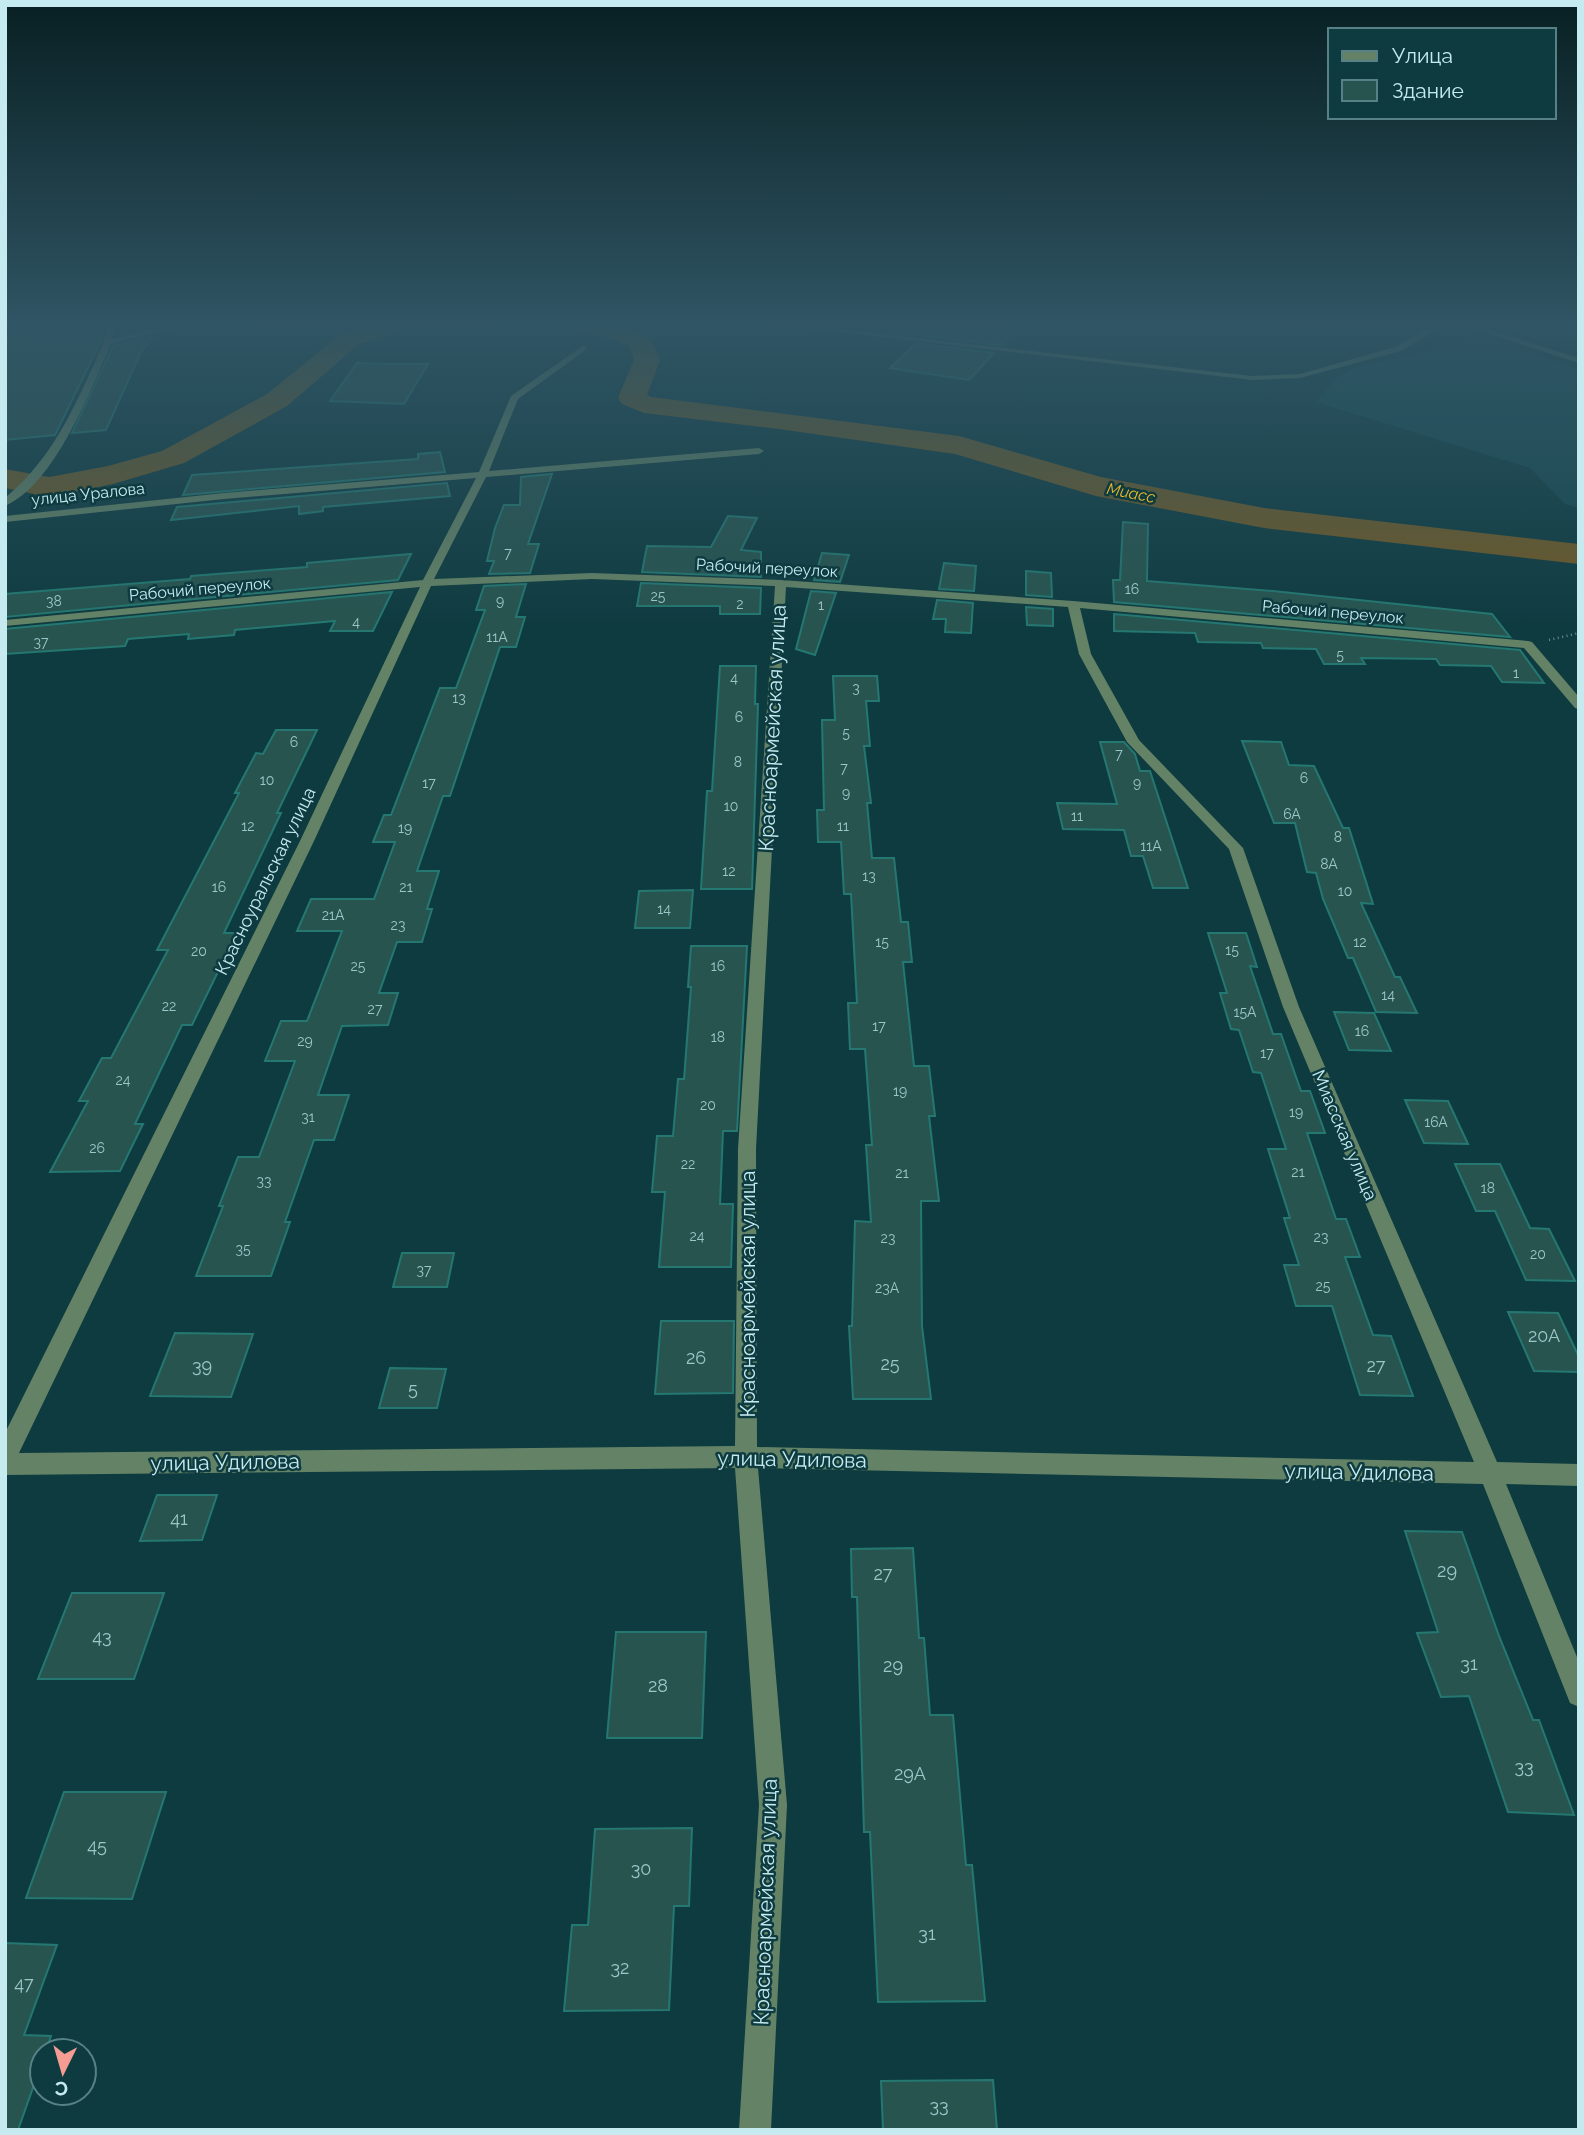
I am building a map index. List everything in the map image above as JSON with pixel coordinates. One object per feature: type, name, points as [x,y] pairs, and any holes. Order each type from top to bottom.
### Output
[{"type":"street","points":[[8,501],[47,463],[71,427]]},
{"type":"street","name":"Красноуральская улица","points":[[5,1457],[307,841],[427,583],[483,473],[502,427]]},
{"type":"street","name":"улица Уралова","points":[[5,519],[224,496],[759,450]]},
{"type":"street","name":"Рабочий переулок","points":[[5,622],[427,583],[592,576],[781,583],[1073,604],[1528,645],[1579,705]]},
{"type":"street","name":"Красноармейская улица","points":[[755,2130],[773,1805],[746,1457],[747,1149],[781,583]]},
{"type":"street","name":"Миасская улица","points":[[1073,604],[1085,654],[1134,742],[1236,848],[1291,1007],[1491,1475],[1579,1693]]},
{"type":"street","name":"улица Удилова","points":[[5,1464],[746,1457],[1579,1475]]},
{"type":"shaded area","points":[[1396,427],[1579,427],[1579,508],[1565,504],[1530,468]]},
{"type":"building","points":[[5,427],[59,427],[55,435],[5,440]]},
{"type":"building","points":[[75,427],[108,427],[106,430],[72,433]]},
{"type":"building","points":[[440,452],[445,472],[183,495],[192,475],[418,459],[418,454]]},
{"type":"building","points":[[552,474],[528,544],[539,544],[530,573],[489,574],[494,561],[487,561],[495,528],[504,505],[520,505],[521,477]]},
{"type":"building","points":[[447,483],[450,496],[323,507],[323,511],[299,514],[299,506],[171,520],[177,507]]},
{"type":"building","points":[[728,516],[757,518],[741,550],[761,552],[761,577],[642,572],[647,546],[711,547]]},
{"type":"building","points":[[1123,522],[1148,524],[1147,581],[1492,614],[1510,637],[1114,602],[1113,580],[1120,580]]},
{"type":"building","points":[[822,553],[849,555],[840,582],[814,580]]},
{"type":"building","points":[[411,554],[398,580],[5,617],[5,594],[190,579],[191,576],[307,567],[307,563]]},
{"type":"building","points":[[944,563],[976,566],[974,591],[939,589]]},
{"type":"building","points":[[1026,571],[1051,573],[1052,597],[1026,595]]},
{"type":"building","points":[[641,583],[761,588],[760,614],[720,614],[720,606],[637,606]]},
{"type":"building","points":[[526,584],[516,617],[525,617],[516,647],[500,647],[450,796],[443,796],[417,871],[439,871],[427,909],[432,909],[422,942],[397,942],[379,993],[398,993],[388,1025],[342,1026],[318,1095],[349,1095],[334,1140],[314,1140],[285,1222],[290,1222],[271,1276],[196,1276],[223,1206],[219,1206],[238,1157],[259,1157],[295,1061],[265,1061],[281,1021],[307,1021],[342,931],[297,931],[311,899],[374,899],[395,842],[373,842],[384,815],[391,815],[440,688],[456,688],[485,610],[476,610],[484,586]]},
{"type":"building","points":[[811,591],[836,593],[815,655],[796,649]]},
{"type":"building","points":[[392,592],[373,631],[330,631],[335,621],[235,630],[234,635],[188,639],[189,634],[128,639],[125,646],[5,654],[5,629]]},
{"type":"building","points":[[937,600],[973,603],[971,633],[945,632],[946,619],[933,619]]},
{"type":"building","points":[[1026,607],[1053,609],[1053,626],[1027,625]]},
{"type":"building","points":[[1114,614],[1520,650],[1544,683],[1502,682],[1491,666],[1440,665],[1436,659],[1361,658],[1365,664],[1324,664],[1316,649],[1263,648],[1261,643],[1198,642],[1195,633],[1114,631]]},
{"type":"building","points":[[720,666],[756,666],[755,704],[758,704],[752,889],[701,889],[707,791],[712,791]]},
{"type":"building","points":[[833,676],[877,676],[879,701],[866,701],[870,746],[864,746],[871,803],[867,803],[872,858],[894,858],[901,922],[908,922],[912,962],[903,962],[914,1066],[929,1066],[935,1116],[929,1116],[939,1201],[921,1201],[922,1326],[931,1399],[853,1399],[849,1326],[852,1326],[855,1221],[871,1222],[866,1145],[872,1145],[865,1049],[850,1049],[848,1003],[857,1003],[851,894],[844,894],[841,842],[818,842],[817,810],[824,810],[822,720],[835,720]]},
{"type":"building","points":[[276,730],[317,730],[224,933],[237,933],[192,1025],[182,1025],[135,1124],[143,1124],[120,1171],[50,1172],[88,1101],[79,1101],[102,1058],[111,1058],[168,950],[157,950],[239,793],[235,793],[256,753],[263,754]]},
{"type":"building","points":[[1242,741],[1281,742],[1289,765],[1314,766],[1343,828],[1349,828],[1373,904],[1361,903],[1395,977],[1400,977],[1417,1013],[1376,1012],[1353,958],[1348,958],[1323,899],[1316,873],[1307,872],[1295,823],[1274,823]]},
{"type":"building","points":[[1100,742],[1124,742],[1135,754],[1140,771],[1150,771],[1188,888],[1153,888],[1143,856],[1131,856],[1124,830],[1063,829],[1057,803],[1117,804]]},
{"type":"building","points":[[693,890],[690,928],[635,928],[639,891]]},
{"type":"building","points":[[1208,933],[1246,933],[1257,967],[1250,966],[1273,1034],[1281,1034],[1301,1091],[1310,1091],[1325,1133],[1307,1133],[1336,1219],[1346,1219],[1360,1257],[1345,1257],[1373,1335],[1391,1336],[1413,1396],[1360,1395],[1332,1306],[1296,1306],[1284,1265],[1299,1265],[1284,1218],[1290,1218],[1268,1149],[1286,1149],[1261,1073],[1253,1072],[1239,1030],[1231,1029],[1220,993],[1227,993]]},
{"type":"building","points":[[691,946],[747,946],[737,1131],[723,1131],[720,1204],[733,1204],[731,1267],[659,1267],[665,1192],[652,1192],[657,1136],[673,1136],[678,1079],[684,1079],[691,987],[688,987]]},
{"type":"building","points":[[1334,1012],[1374,1013],[1391,1051],[1349,1050]]},
{"type":"building","points":[[1405,1100],[1448,1101],[1468,1144],[1424,1143]]},
{"type":"building","points":[[1455,1164],[1500,1164],[1530,1228],[1549,1229],[1575,1281],[1526,1280],[1495,1211],[1476,1211]]},
{"type":"building","points":[[402,1253],[454,1253],[447,1287],[393,1287]]},
{"type":"building","points":[[1508,1312],[1558,1313],[1579,1357],[1579,1372],[1534,1371]]},
{"type":"building","points":[[661,1321],[734,1321],[733,1393],[655,1394]]},
{"type":"building","points":[[175,1333],[253,1334],[231,1397],[150,1396]]},
{"type":"building","points":[[390,1368],[446,1369],[437,1408],[379,1408]]},
{"type":"building","points":[[157,1495],[217,1495],[202,1540],[140,1541]]},
{"type":"building","points":[[1405,1531],[1462,1532],[1499,1636],[1533,1720],[1539,1720],[1574,1815],[1508,1812],[1469,1696],[1441,1697],[1417,1633],[1438,1632]]},
{"type":"building","points":[[913,1548],[919,1638],[924,1638],[930,1715],[953,1715],[966,1865],[972,1865],[985,2001],[878,2002],[870,1832],[864,1832],[857,1597],[852,1597],[851,1549]]},
{"type":"building","points":[[72,1593],[164,1593],[134,1679],[38,1679]]},
{"type":"building","points":[[616,1632],[706,1632],[702,1738],[607,1738]]},
{"type":"building","points":[[64,1792],[166,1792],[132,1899],[26,1898]]},
{"type":"building","points":[[692,1828],[689,1906],[674,1906],[669,2010],[564,2011],[572,1925],[588,1925],[595,1829]]},
{"type":"building","points":[[5,1943],[57,1945],[24,2035],[51,2036],[28,2037],[28,2102],[18,2130],[5,2130]]},
{"type":"building","points":[[993,2080],[997,2130],[883,2130],[881,2081]]},
{"type":"waterway","name":"Миасс","points":[[5,478],[49,487],[113,475],[173,457],[228,427]]},
{"type":"waterway","name":"Миасс","points":[[827,427],[959,445],[1096,486],[1264,518],[1579,554]]}]
